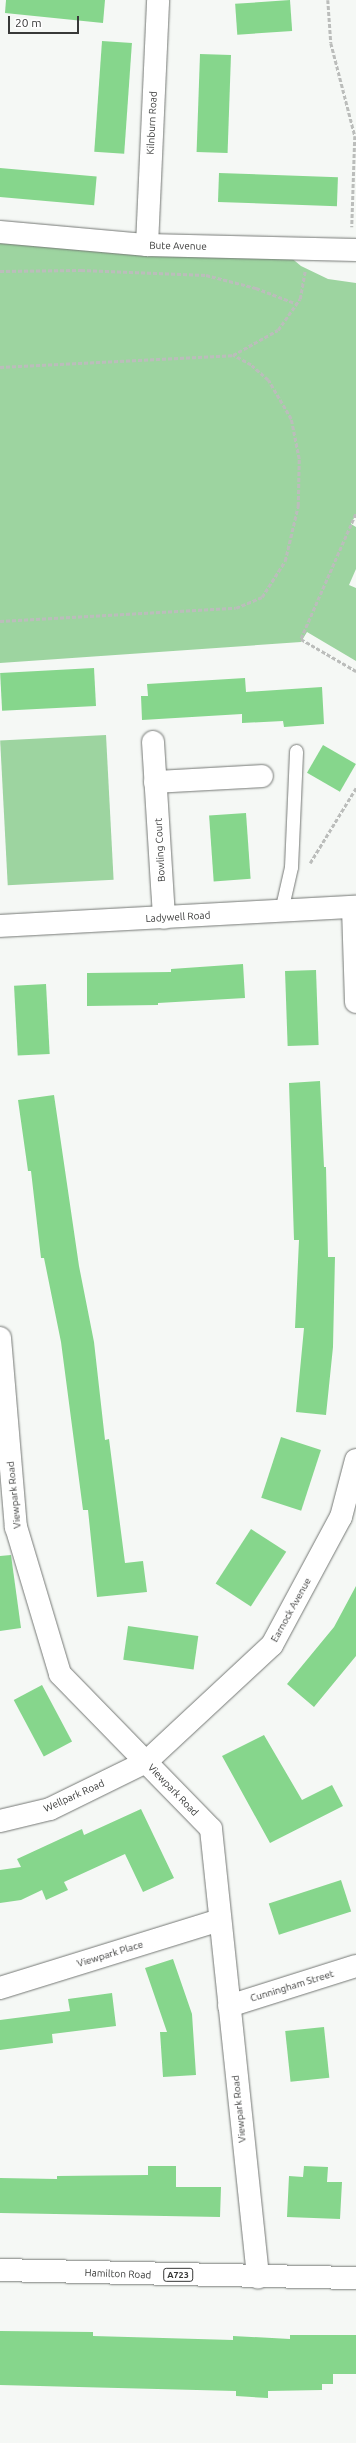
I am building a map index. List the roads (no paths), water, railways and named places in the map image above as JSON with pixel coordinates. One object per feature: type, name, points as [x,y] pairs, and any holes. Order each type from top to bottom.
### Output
[{"type":"street","name":"Kilnburn Road","points":[[147,245],[158,0]]},
{"type":"street","name":"Bute Avenue","points":[[0,232],[147,245],[352,250]]},
{"type":"street","name":"Bowling Court","points":[[153,742],[164,918]]},
{"type":"street","points":[[156,782],[262,776]]},
{"type":"street","points":[[355,907],[356,1002]]},
{"type":"street","name":"Ladywell Road","points":[[0,926],[355,907]]},
{"type":"street","name":"Viewpark Road","points":[[0,1338],[16,1527],[60,1674],[211,1829],[258,2278]]},
{"type":"street","name":"Earnock Avenue","points":[[146,1762],[272,1645],[341,1518],[356,1460]]},
{"type":"street","name":"Wellpark Road","points":[[0,1820],[50,1809],[146,1762]]},
{"type":"street","name":"Viewpark Place","points":[[0,1988],[220,1920]]},
{"type":"street","name":"Cunningham Street","points":[[229,2006],[356,1966]]},
{"type":"street","name":"Hamilton Road","points":[[0,2270],[258,2278],[356,2278]]},
{"type":"lane","points":[[281,911],[291,867],[296,751]]}]
